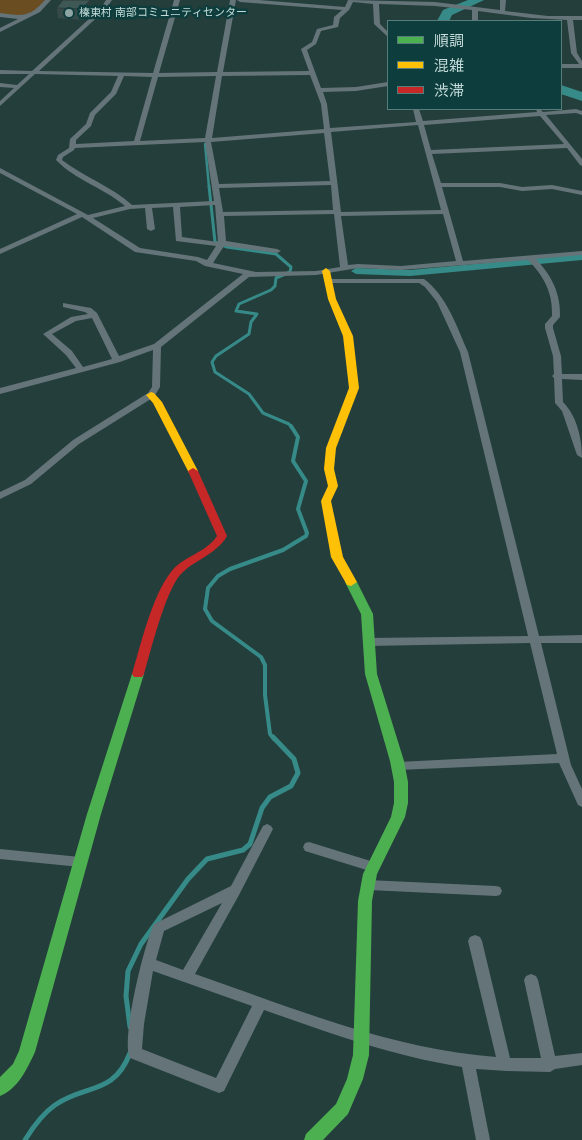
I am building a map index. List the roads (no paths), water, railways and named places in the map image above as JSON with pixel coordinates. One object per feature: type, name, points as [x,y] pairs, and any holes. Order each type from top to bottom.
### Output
[{"type":"street","points":[[0,30],[42,9],[48,0]]},
{"type":"street","points":[[2,101],[35,73],[103,9],[109,0]]},
{"type":"street","points":[[136,144],[177,0]]},
{"type":"street","points":[[208,264],[221,244],[220,214],[208,140],[233,0]]},
{"type":"street","points":[[240,0],[286,2],[347,9]]},
{"type":"street","points":[[344,267],[324,104],[304,48],[314,43],[319,30],[336,26],[337,17],[347,9],[351,0],[376,3],[424,2],[502,13],[582,18]]},
{"type":"street","points":[[502,13],[503,0]]},
{"type":"street","points":[[376,3],[377,24],[387,34]]},
{"type":"street","points":[[475,10],[475,20]]},
{"type":"street","points":[[0,15],[25,18]]},
{"type":"street","points":[[570,18],[574,54],[582,66]]},
{"type":"street","points":[[562,66],[582,66]]},
{"type":"street","points":[[0,72],[155,75],[312,73]]},
{"type":"street","points":[[73,146],[73,139],[89,125],[92,114],[114,93],[122,74]]},
{"type":"street","points":[[319,90],[346,90],[387,84]]},
{"type":"street","points":[[0,85],[19,87]]},
{"type":"street","points":[[416,110],[460,263]]},
{"type":"street","points":[[130,207],[114,192],[71,172],[59,160],[60,156],[73,146],[328,132],[539,111],[576,111],[582,113]]},
{"type":"street","points":[[539,111],[582,164]]},
{"type":"street","points":[[429,152],[569,146]]},
{"type":"street","points":[[0,170],[84,215],[138,250],[198,259],[208,264],[254,274]]},
{"type":"street","points":[[214,186],[333,183]]},
{"type":"street","points":[[438,185],[500,185],[522,189],[552,187],[582,192]]},
{"type":"street","points":[[0,252],[84,215],[130,207],[217,203]]},
{"type":"street","points":[[176,205],[179,239],[278,251]]},
{"type":"street","points":[[148,206],[151,229]]},
{"type":"street","points":[[220,214],[446,212]]},
{"type":"street","points":[[328,276],[344,267],[401,268],[582,253]]},
{"type":"street","points":[[530,257],[552,286],[558,303],[556,317],[548,327],[551,343],[556,351],[558,403],[566,410],[582,455]]},
{"type":"street","points":[[0,391],[117,360],[157,346],[247,275],[328,276],[421,281],[428,285],[450,321],[464,352],[563,758],[582,802]]},
{"type":"street","points":[[312,1140],[342,1109],[355,1079],[361,1055],[364,901],[373,866],[400,810],[401,782],[371,674],[366,614],[362,600],[336,557],[326,501],[333,486],[329,469],[331,448],[354,388],[348,336],[332,299],[328,276]]},
{"type":"street","points":[[66,305],[88,310],[94,316],[117,360]]},
{"type":"street","points":[[81,370],[69,352],[47,334],[74,319],[94,316]]},
{"type":"street","points":[[0,496],[28,482],[76,442],[151,395],[156,387],[157,346]]},
{"type":"street","points":[[556,376],[582,376]]},
{"type":"street","points":[[0,1088],[19,1069],[27,1052],[80,862],[140,663],[171,580],[175,572],[184,565],[218,545],[222,536],[196,476],[157,402],[151,395]]},
{"type":"street","points":[[368,642],[533,638],[582,639]]},
{"type":"street","points":[[398,766],[563,758]]},
{"type":"street","points":[[186,977],[267,829]]},
{"type":"street","points":[[309,847],[373,866]]},
{"type":"street","points":[[0,854],[80,862]]},
{"type":"street","points":[[368,885],[496,891]]},
{"type":"street","points":[[235,890],[159,928],[148,963],[137,1024],[135,1052],[219,1086],[260,1003]]},
{"type":"street","points":[[475,941],[504,1063]]},
{"type":"street","points":[[148,963],[360,1038],[417,1053],[468,1062],[550,1065],[582,1059]]},
{"type":"street","points":[[531,980],[550,1065]]},
{"type":"street","points":[[468,1062],[484,1140]]},
{"type":"waterway","points":[[444,20],[447,13],[478,0]]},
{"type":"waterway","points":[[562,89],[582,97]]},
{"type":"waterway","points":[[205,144],[209,187]]},
{"type":"waterway","points":[[209,186],[215,242],[227,247],[276,254],[291,267],[290,272],[276,278],[275,286],[271,290],[239,304],[236,311],[257,314],[251,322],[249,334],[216,356],[212,362],[215,372],[249,394],[263,413],[289,424],[291,427]]},
{"type":"waterway","points":[[356,271],[410,273],[582,257]]},
{"type":"waterway","points":[[274,739],[270,734],[265,695],[265,665],[261,657],[212,621],[205,609],[208,588],[218,576],[230,569],[283,550],[306,536],[307,533],[298,509],[306,481],[293,461],[298,437],[291,426]]},
{"type":"waterway","points":[[130,1027],[126,996],[128,971],[141,944],[188,879],[207,859],[243,850],[250,844],[262,808],[270,797],[291,786],[298,773],[294,759],[273,737]]},
{"type":"waterway","points":[[25,1140],[38,1121],[55,1105],[66,1098],[98,1087],[116,1076],[130,1053]]},
{"type":"place","name":"榛東村 南部コミュニティセンター","points":[[69,13]]}]
